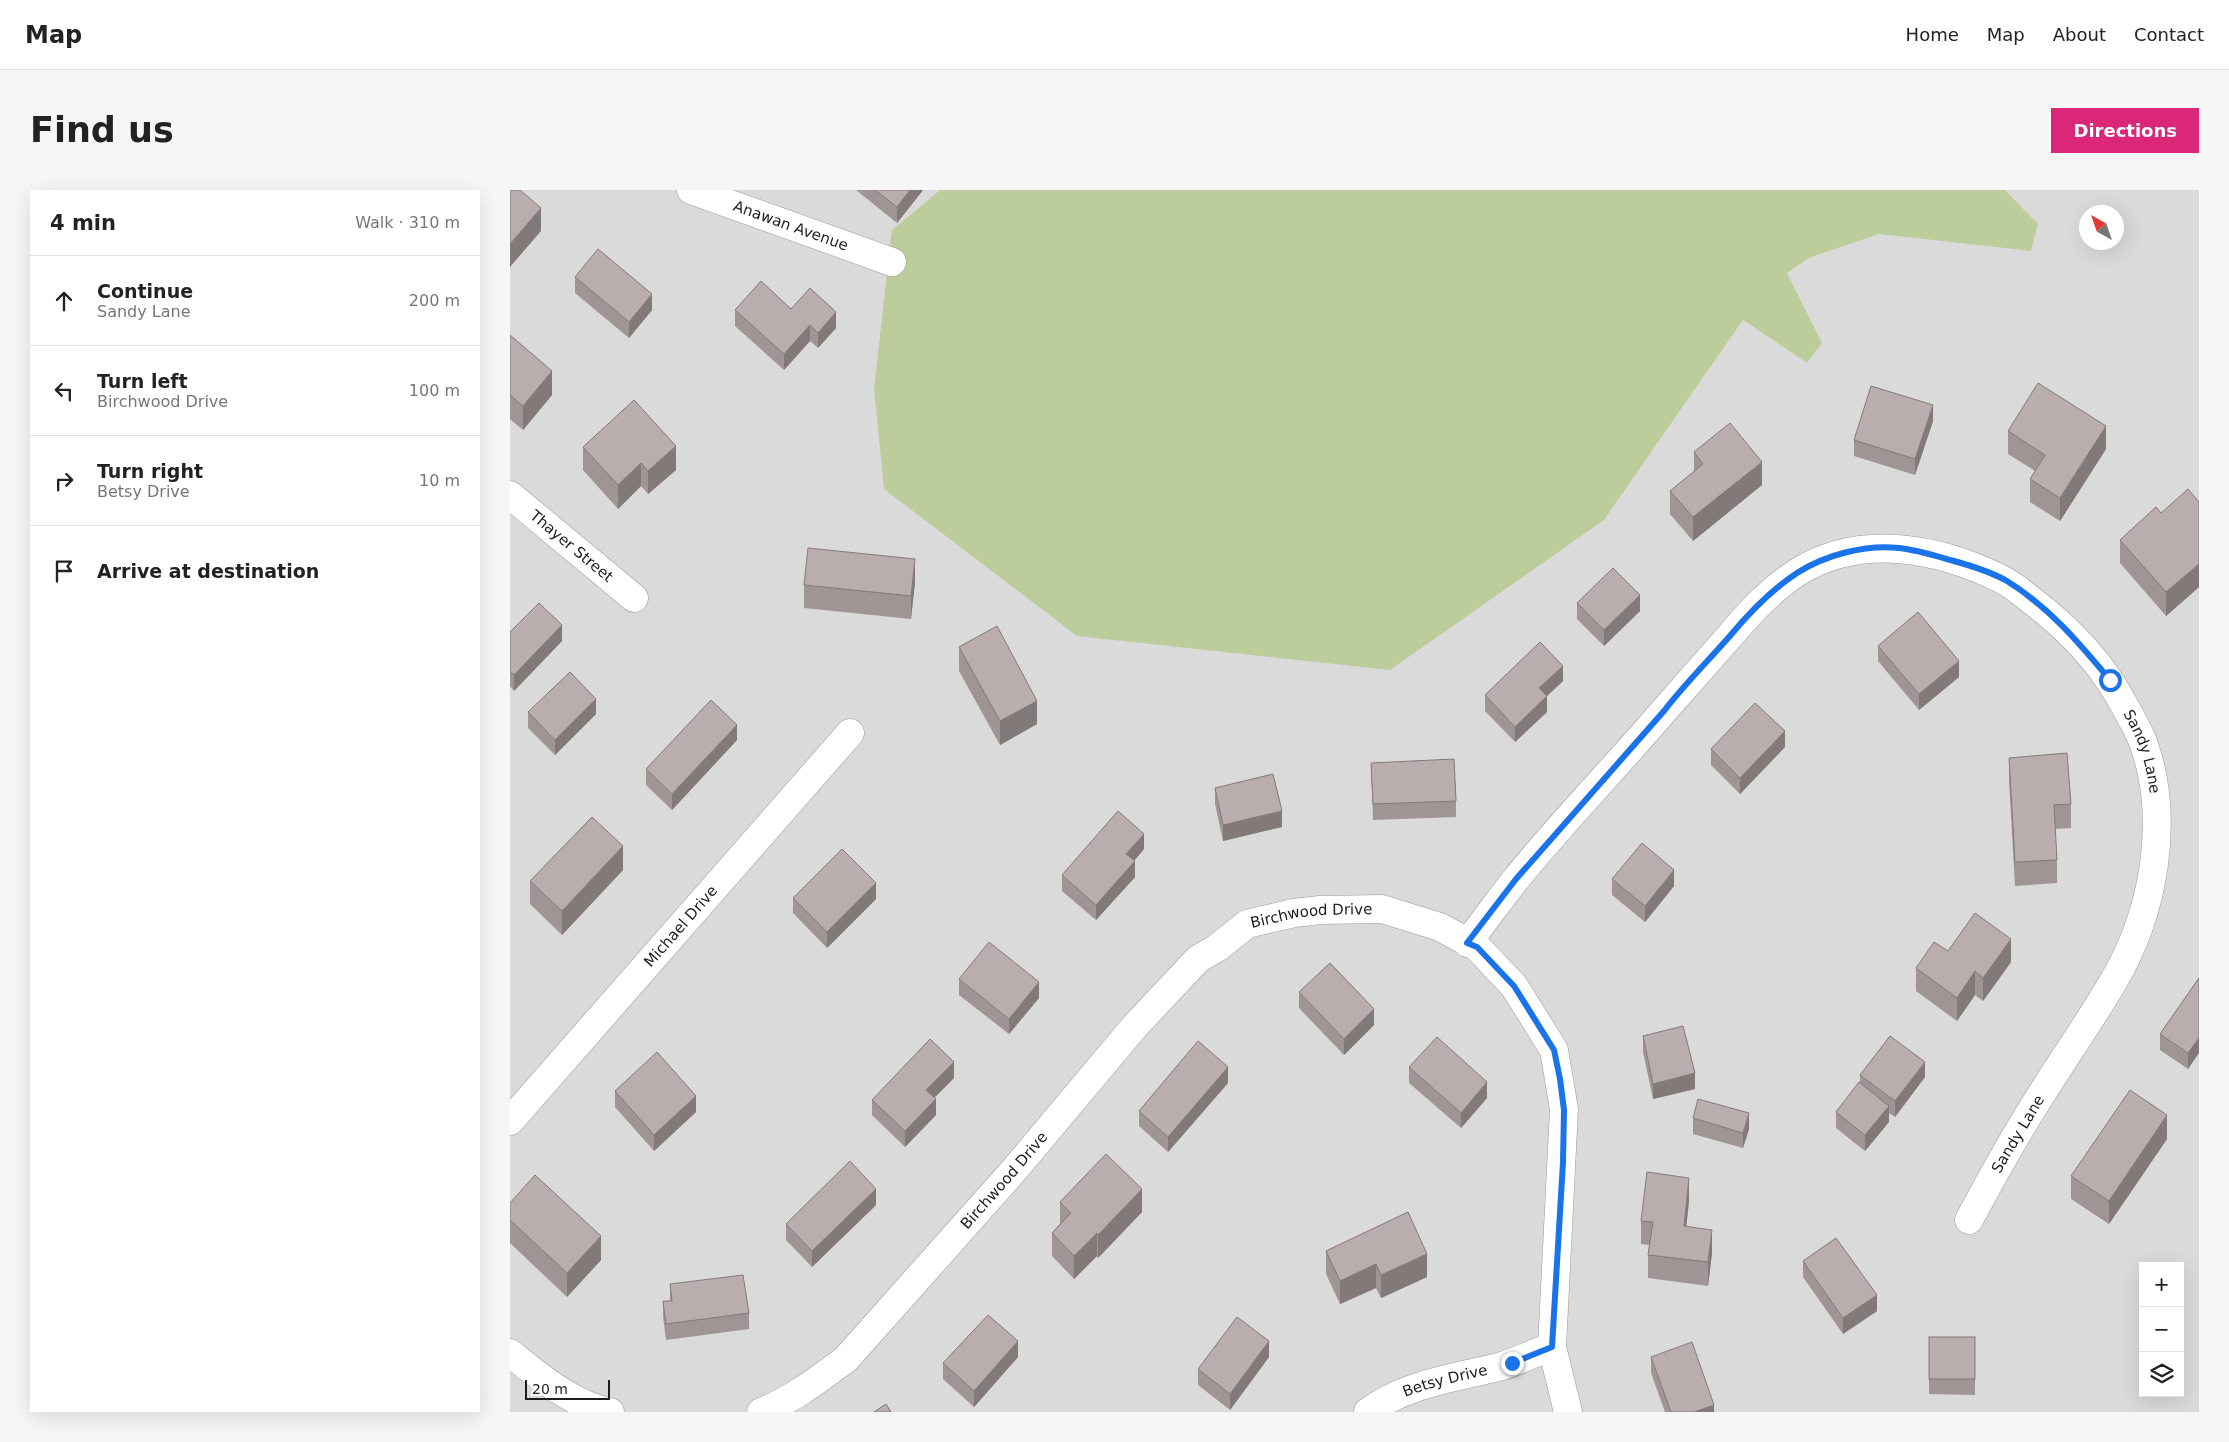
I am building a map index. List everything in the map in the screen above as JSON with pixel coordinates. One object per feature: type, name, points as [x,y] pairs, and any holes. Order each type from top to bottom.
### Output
[{"type":"street","name":"Anawan Avenue","points":[[691,190],[892,262]]},
{"type":"street","name":"Thayer Street","points":[[510,495],[634,598]]},
{"type":"street","name":"Sandy Lane","points":[[1467,943],[1516,879],[1746,616],[1798,572],[1815,563],[1851,552],[1897,548],[1922,552],[1977,568],[2007,581],[2054,616],[2072,634],[2110,680],[2142,740],[2149,763],[2155,805],[2156,839],[2153,870],[2146,904],[2135,936],[2115,980],[2026,1118],[1969,1220]]},
{"type":"street","name":"Michael Drive","points":[[510,1121],[850,732]]},
{"type":"street","name":"Birchwood Drive","points":[[761,1412],[776,1406],[806,1388],[846,1359],[1015,1169],[1135,1026],[1198,959],[1217,948],[1247,924],[1294,913],[1320,910],[1382,909],[1440,927],[1477,947],[1514,986],[1554,1050],[1564,1110],[1552,1347],[1568,1412]]},
{"type":"street","name":"Betsy Drive","points":[[1368,1412],[1400,1393],[1419,1386],[1512,1363],[1552,1347]]},
{"type":"street","points":[[510,1353],[549,1383],[596,1409],[610,1412]]},
{"type":"shaded area","points":[[510,190],[940,190],[892,230],[1604,520],[1743,320],[1807,362],[1822,343],[1787,273],[1809,258],[1879,234],[2031,251],[2038,224],[2005,190],[2199,190],[2199,1412],[510,1412]]},
{"type":"green space","points":[[940,190],[2005,190],[2038,224],[2031,251],[1879,234],[1809,258],[1787,273],[1822,343],[1807,363],[1743,320],[1604,520],[1390,670],[1077,636],[884,489],[874,389],[892,230]]},
{"type":"building","points":[[510,190],[520,190],[541,208],[510,244]]},
{"type":"building","points":[[875,190],[910,190],[897,207]]},
{"type":"building","points":[[598,249],[652,294],[629,322],[575,277]]},
{"type":"building","points":[[761,281],[791,309],[810,288],[836,312],[818,333],[810,325],[784,354],[735,310]]},
{"type":"building","points":[[510,335],[552,371],[523,406],[510,395]]},
{"type":"building","points":[[2038,383],[2106,426],[2060,498],[2030,479],[2045,455],[2008,431]]},
{"type":"building","points":[[1871,386],[1933,405],[1915,459],[1854,440]]},
{"type":"building","points":[[634,400],[676,446],[648,471],[641,463],[618,485],[583,447]]},
{"type":"building","points":[[1730,423],[1762,462],[1693,517],[1670,491],[1703,464],[1694,452]]},
{"type":"building","points":[[2188,489],[2199,502],[2199,564],[2166,592],[2120,540],[2156,507],[2161,513]]},
{"type":"building","points":[[808,548],[915,559],[911,596],[804,585]]},
{"type":"building","points":[[1613,568],[1640,595],[1604,630],[1577,603]]},
{"type":"building","points":[[539,603],[562,625],[514,675],[510,671],[510,632]]},
{"type":"building","points":[[1918,612],[1959,661],[1919,694],[1878,646]]},
{"type":"building","points":[[997,626],[1037,701],[1000,721],[959,647]]},
{"type":"building","points":[[1540,642],[1563,666],[1539,688],[1547,696],[1515,727],[1485,695]]},
{"type":"building","points":[[570,672],[596,699],[555,740],[528,712]]},
{"type":"building","points":[[711,700],[737,725],[672,794],[646,769]]},
{"type":"building","points":[[1755,703],[1785,731],[1740,778],[1711,749]]},
{"type":"building","points":[[2067,753],[2071,804],[2054,805],[2057,860],[2015,862],[2009,758]]},
{"type":"building","points":[[1454,759],[1456,801],[1373,804],[1371,763]]},
{"type":"building","points":[[1273,774],[1282,811],[1223,825],[1215,788]]},
{"type":"building","points":[[1118,811],[1144,834],[1126,854],[1135,861],[1096,905],[1062,875]]},
{"type":"building","points":[[592,817],[623,846],[562,911],[530,881]]},
{"type":"building","points":[[1642,843],[1674,870],[1645,906],[1612,879]]},
{"type":"building","points":[[842,849],[876,883],[827,932],[793,898]]},
{"type":"building","points":[[1975,913],[2011,939],[1983,978],[1975,971],[1957,998],[1916,968],[1934,942],[1948,951]]},
{"type":"building","points":[[989,942],[1039,982],[1009,1019],[959,979]]},
{"type":"building","points":[[1330,963],[1374,1009],[1344,1039],[1299,992]]},
{"type":"building","points":[[2199,978],[2199,1038],[2188,1053],[2160,1034]]},
{"type":"building","points":[[1683,1026],[1695,1073],[1653,1084],[1643,1036]]},
{"type":"building","points":[[1890,1036],[1925,1062],[1895,1101],[1860,1075]]},
{"type":"building","points":[[1437,1037],[1487,1082],[1461,1113],[1409,1067]]},
{"type":"building","points":[[930,1039],[954,1062],[926,1090],[936,1099],[905,1131],[872,1100]]},
{"type":"building","points":[[1198,1041],[1228,1067],[1168,1137],[1139,1111]]},
{"type":"building","points":[[657,1052],[696,1096],[654,1135],[615,1091]]},
{"type":"building","points":[[1859,1082],[1889,1106],[1865,1135],[1836,1112]]},
{"type":"building","points":[[2130,1090],[2167,1115],[2109,1201],[2071,1176]]},
{"type":"building","points":[[1698,1099],[1749,1113],[1743,1133],[1693,1118]]},
{"type":"building","points":[[1106,1154],[1142,1189],[1098,1235],[1097,1233],[1074,1256],[1052,1233],[1071,1213],[1060,1202]]},
{"type":"building","points":[[850,1161],[876,1189],[812,1251],[786,1224]]},
{"type":"building","points":[[1647,1172],[1689,1178],[1684,1226],[1712,1230],[1708,1262],[1648,1255],[1653,1222],[1641,1221]]},
{"type":"building","points":[[535,1175],[601,1236],[567,1273],[510,1220],[510,1203]]},
{"type":"building","points":[[1408,1212],[1427,1254],[1381,1275],[1376,1264],[1340,1281],[1326,1251]]},
{"type":"building","points":[[1836,1238],[1877,1295],[1843,1318],[1803,1261]]},
{"type":"building","points":[[743,1275],[749,1313],[666,1324],[663,1301],[672,1301],[670,1284]]},
{"type":"building","points":[[988,1315],[1018,1341],[974,1391],[943,1363]]},
{"type":"building","points":[[1237,1317],[1269,1341],[1230,1394],[1198,1369]]},
{"type":"building","points":[[1929,1337],[1975,1337],[1975,1379],[1929,1379]]},
{"type":"building","points":[[1692,1342],[1714,1405],[1694,1412],[1671,1412],[1651,1357]]},
{"type":"building","points":[[886,1404],[891,1412],[874,1412]]},
{"type":"route","points":[[1512,1363],[1532,1353],[1552,1347],[1563,1162],[1564,1110],[1554,1050],[1514,986],[1499,968],[1477,947],[1467,943],[1516,879],[1664,711],[1686,683],[1746,616],[1798,572],[1815,563],[1851,552],[1897,548],[1922,552],[1977,568],[2007,581],[2054,616],[2072,634],[2110,680]]}]
